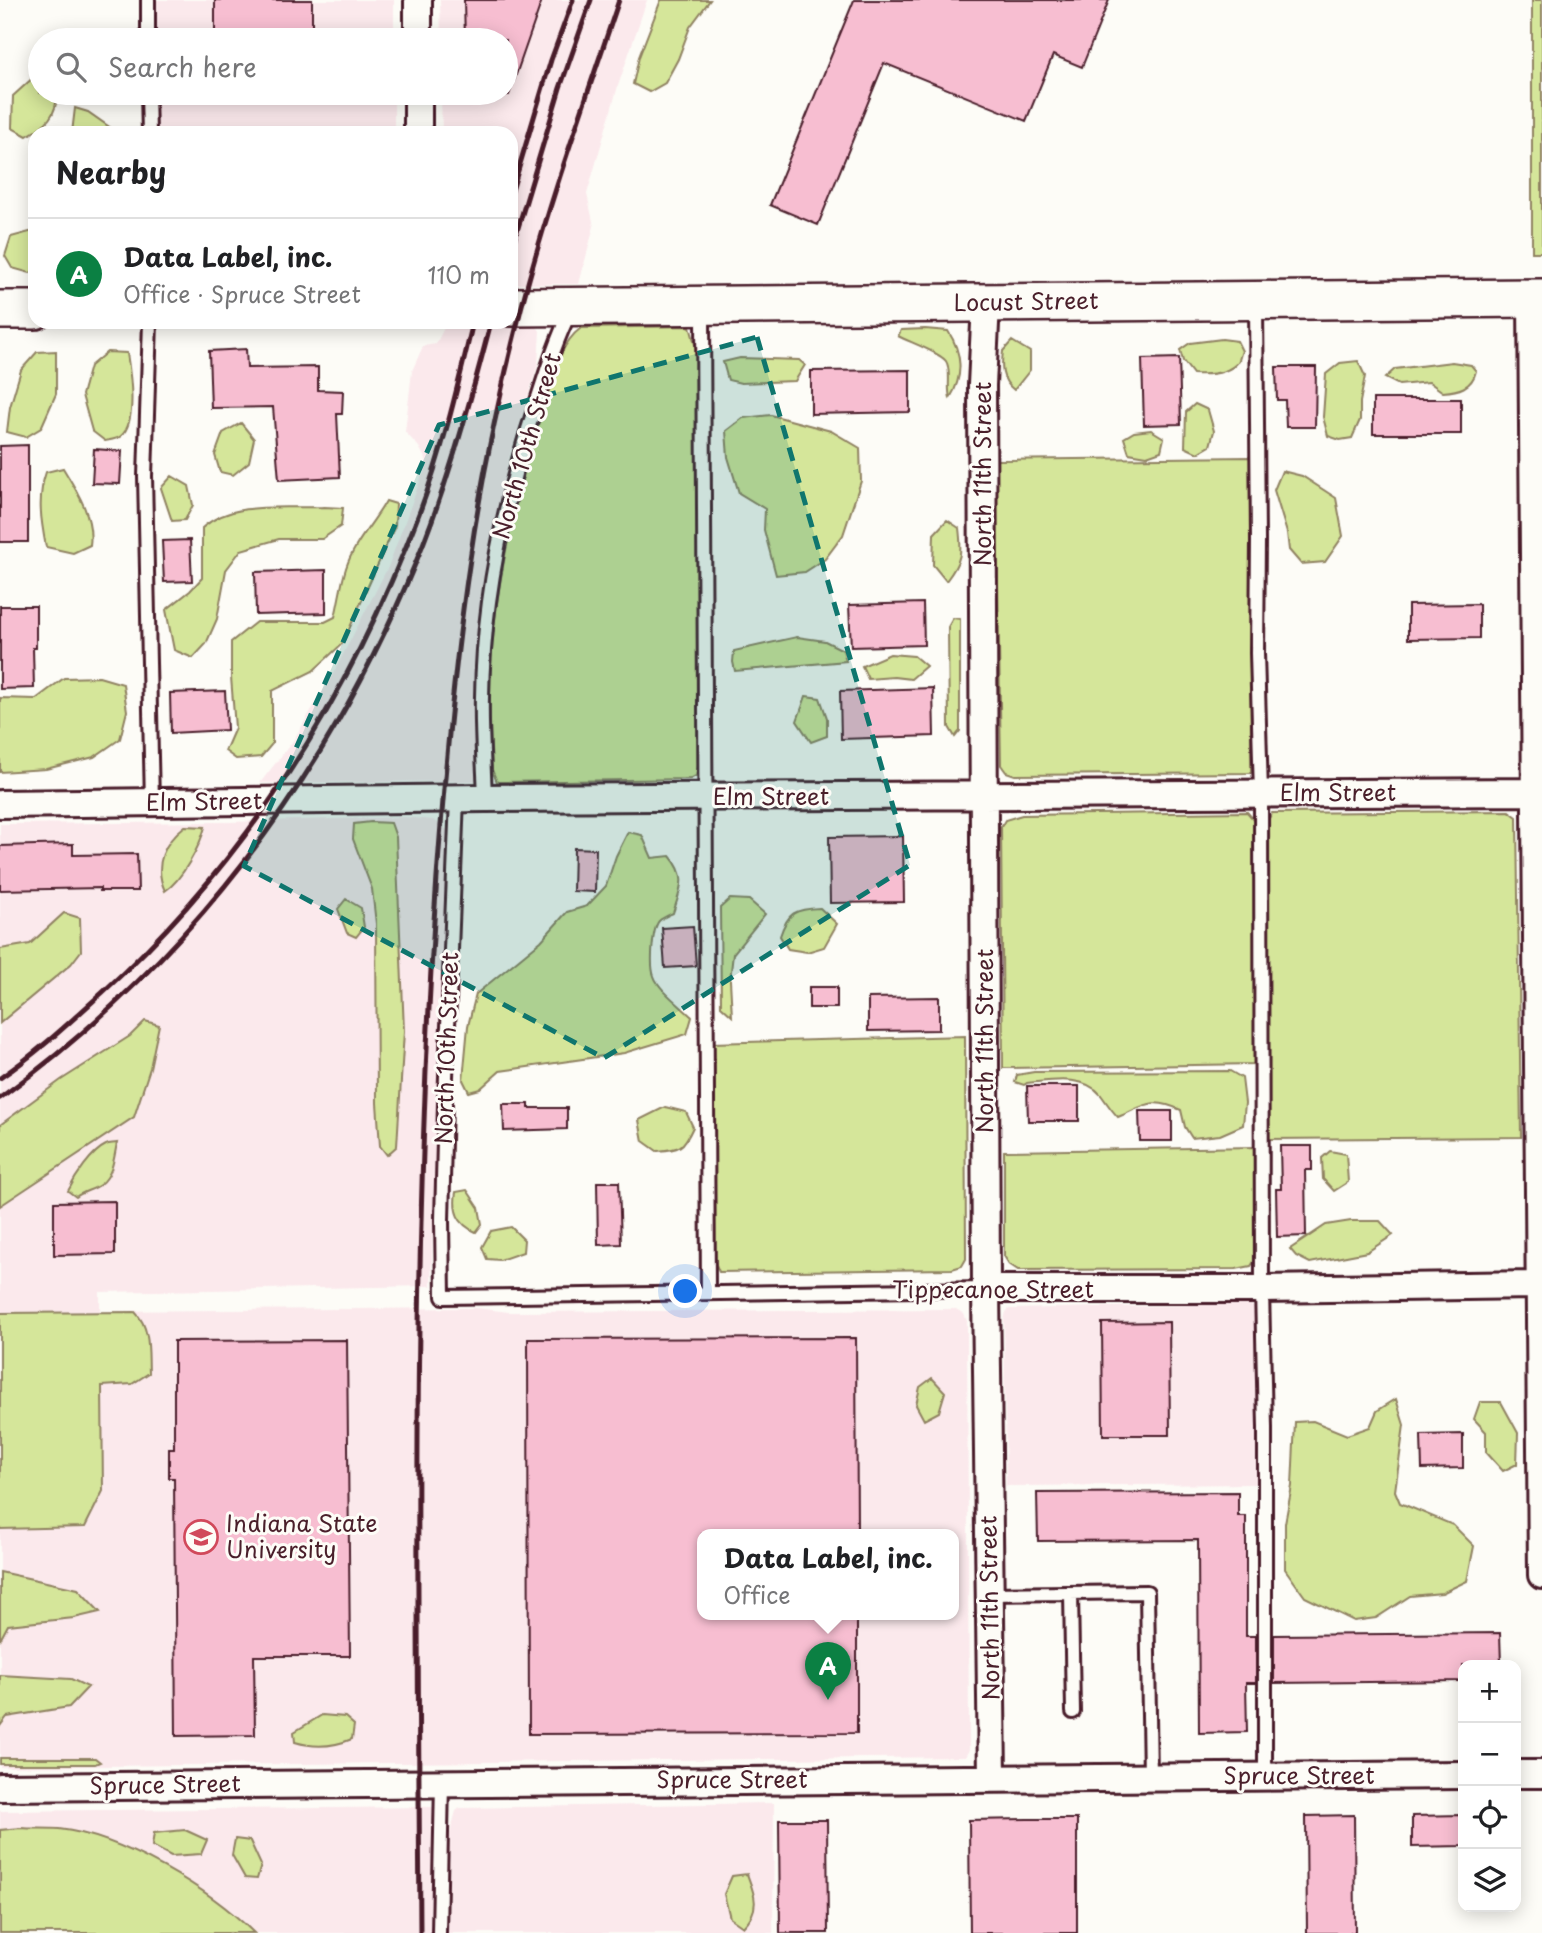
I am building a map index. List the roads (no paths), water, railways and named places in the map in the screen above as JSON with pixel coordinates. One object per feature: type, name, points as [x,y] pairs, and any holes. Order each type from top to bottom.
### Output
[{"type":"street","points":[[418,0],[418,28]]},
{"type":"street","points":[[418,105],[418,126]]},
{"type":"street","points":[[1537,298],[1542,1575]]},
{"type":"street","name":"Locust Street","points":[[518,307],[1537,298]]},
{"type":"street","name":"North 11th Street","points":[[986,303],[982,385],[986,1289],[992,1779]]},
{"type":"street","points":[[0,310],[28,310]]},
{"type":"street","name":"Elm Street","points":[[0,804],[485,798],[1538,792]]},
{"type":"street","name":"Tippecanoe Street","points":[[986,1289],[1541,1285]]},
{"type":"street","points":[[1521,1774],[1542,1774]]},
{"type":"street","name":"Spruce Street","points":[[0,1787],[1458,1775]]},
{"type":"lane","points":[[148,0],[148,28]]},
{"type":"lane","points":[[148,105],[149,126]]},
{"type":"lane","points":[[1256,300],[1265,1428],[1265,1776]]},
{"type":"lane","points":[[703,305],[708,1293]]},
{"type":"lane","name":"North 10th Street","points":[[485,798],[482,696],[489,606],[499,542],[520,452],[554,348],[573,306]]},
{"type":"lane","points":[[150,329],[145,476],[152,803]]},
{"type":"lane","name":"North 10th Street","points":[[443,1297],[445,1102],[457,799]]},
{"type":"lane","name":"Tippecanoe Street","points":[[443,1297],[986,1289]]},
{"type":"lane","points":[[990,1594],[1147,1592],[1150,1777]]},
{"type":"lane","points":[[1071,1593],[1073,1712]]},
{"type":"lane","points":[[439,1933],[442,1782]]},
{"type":"railway","points":[[518,171],[551,60],[573,0]]},
{"type":"railway","points":[[518,228],[560,88],[591,0]]},
{"type":"railway","points":[[518,322],[555,192],[619,0]]},
{"type":"railway","points":[[0,1078],[65,1027],[154,942],[203,888],[290,771],[362,645],[420,511],[436,465],[471,329]]},
{"type":"railway","points":[[0,1098],[67,1046],[129,990],[186,931],[239,869],[287,802],[331,733],[371,660],[420,551],[444,487],[489,329]]},
{"type":"railway","points":[[420,1933],[419,1300],[434,921],[444,785],[464,604],[480,496],[516,329]]},
{"type":"place","name":"Indiana State University","points":[[201,1537]]},
{"type":"place","name":"Data Label, inc.","points":[[828,1700]]}]
